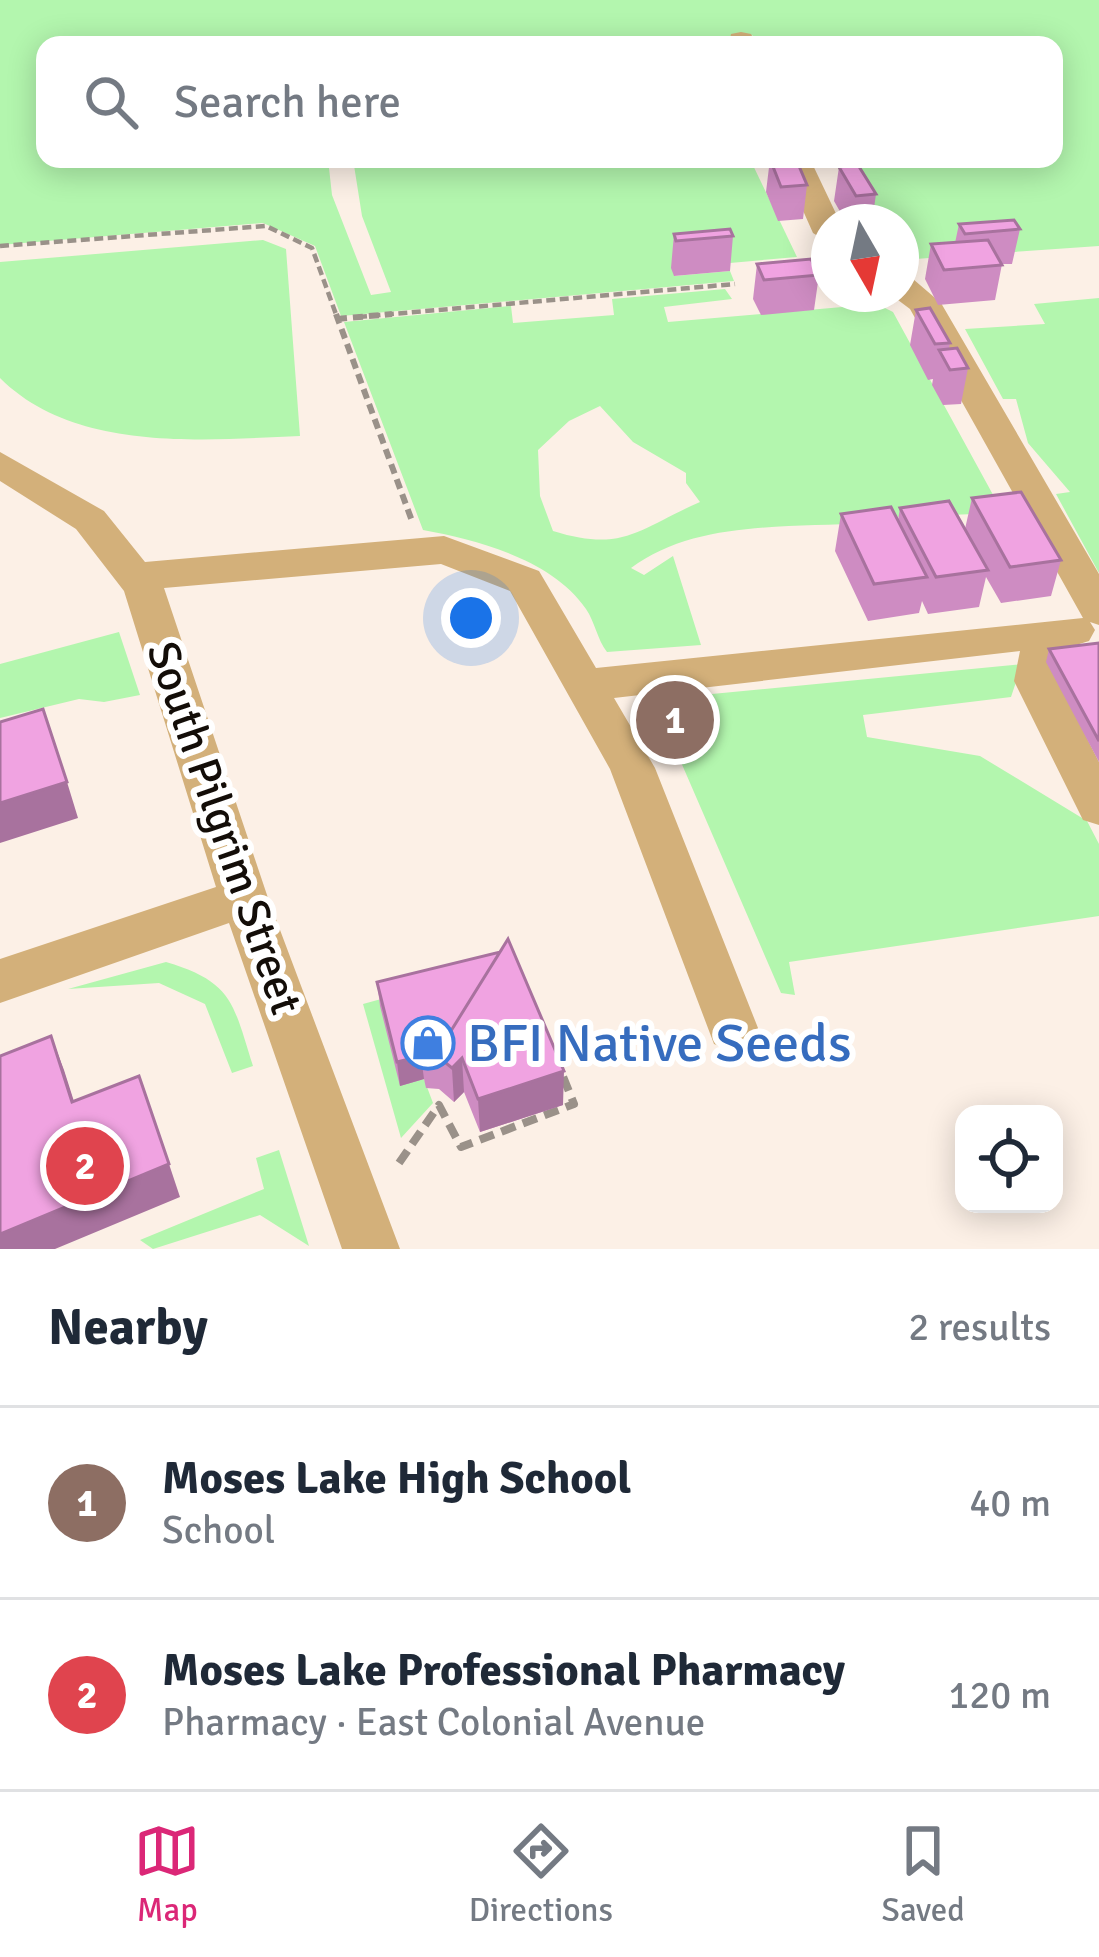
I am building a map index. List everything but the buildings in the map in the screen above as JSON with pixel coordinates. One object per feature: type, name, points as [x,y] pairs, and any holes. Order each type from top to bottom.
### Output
[{"type":"street","points":[[799,168],[816,204]]},
{"type":"street","points":[[919,299],[1099,610]]},
{"type":"street","name":"South Pilgrim Street","points":[[0,464],[90,520],[142,587],[244,898],[371,1249]]},
{"type":"street","points":[[134,577],[444,550],[525,581],[632,768],[732,1028]]},
{"type":"street","points":[[585,685],[1078,630]]},
{"type":"street","points":[[1078,630],[1043,643],[1036,681],[1099,807]]},
{"type":"street","points":[[0,981],[244,898]]},
{"type":"path","points":[[0,246],[266,226],[311,248],[416,530]]},
{"type":"path","points":[[338,319],[735,284]]},
{"type":"path","points":[[399,1163],[439,1105],[461,1147],[574,1104],[558,1064]]},
{"type":"green space","points":[[0,0],[1099,0],[1099,246],[919,259],[919,204],[857,204],[838,168],[1063,168],[1063,36],[36,36],[36,168],[329,168],[332,195],[371,295],[391,292],[362,216],[354,168],[754,168],[797,257],[673,268],[675,276],[730,271],[734,281],[341,316],[315,246],[263,223],[0,245]]},
{"type":"green space","points":[[263,240],[286,249],[300,436],[183,439],[103,430],[30,402],[0,378],[0,262]]},
{"type":"green space","points":[[725,289],[732,299],[664,307],[668,322],[811,310],[893,312],[1003,513],[865,518],[866,523],[744,529],[684,541],[631,568],[644,575],[673,556],[701,645],[607,652],[586,609],[554,577],[512,554],[423,530],[344,322],[511,306],[513,323],[614,315],[612,299]],"holes":[[[600,406],[633,442],[686,473],[686,483],[700,502],[630,535],[597,540],[577,537],[553,531],[540,496],[538,450],[569,421]]]},
{"type":"green space","points":[[1099,298],[1099,573],[1056,494],[1070,492],[1028,443],[1016,399],[1003,399],[965,329],[1045,324],[1034,304]]},
{"type":"green space","points":[[119,632],[140,695],[104,702],[79,699],[0,718],[0,664]]},
{"type":"green space","points":[[1022,664],[1011,697],[863,715],[867,737],[980,756],[1087,821],[1099,844],[1099,916],[789,962],[795,995],[781,993],[674,746],[660,699]]},
{"type":"green space","points":[[166,962],[218,987],[234,1011],[253,1066],[232,1073],[205,1004],[159,983],[68,989]]},
{"type":"green space","points":[[414,990],[400,1085],[424,1079],[433,1103],[401,1138],[363,1004]]},
{"type":"green space","points":[[279,1150],[309,1246],[260,1215],[153,1249],[140,1240],[264,1189],[256,1158]]},
{"type":"place","name":"Moses Lake High School","points":[[675,720]]},
{"type":"place","name":"BFI Native Seeds","points":[[428,1043]]},
{"type":"place","name":"Moses Lake Professional Pharmacy","points":[[85,1166]]}]
